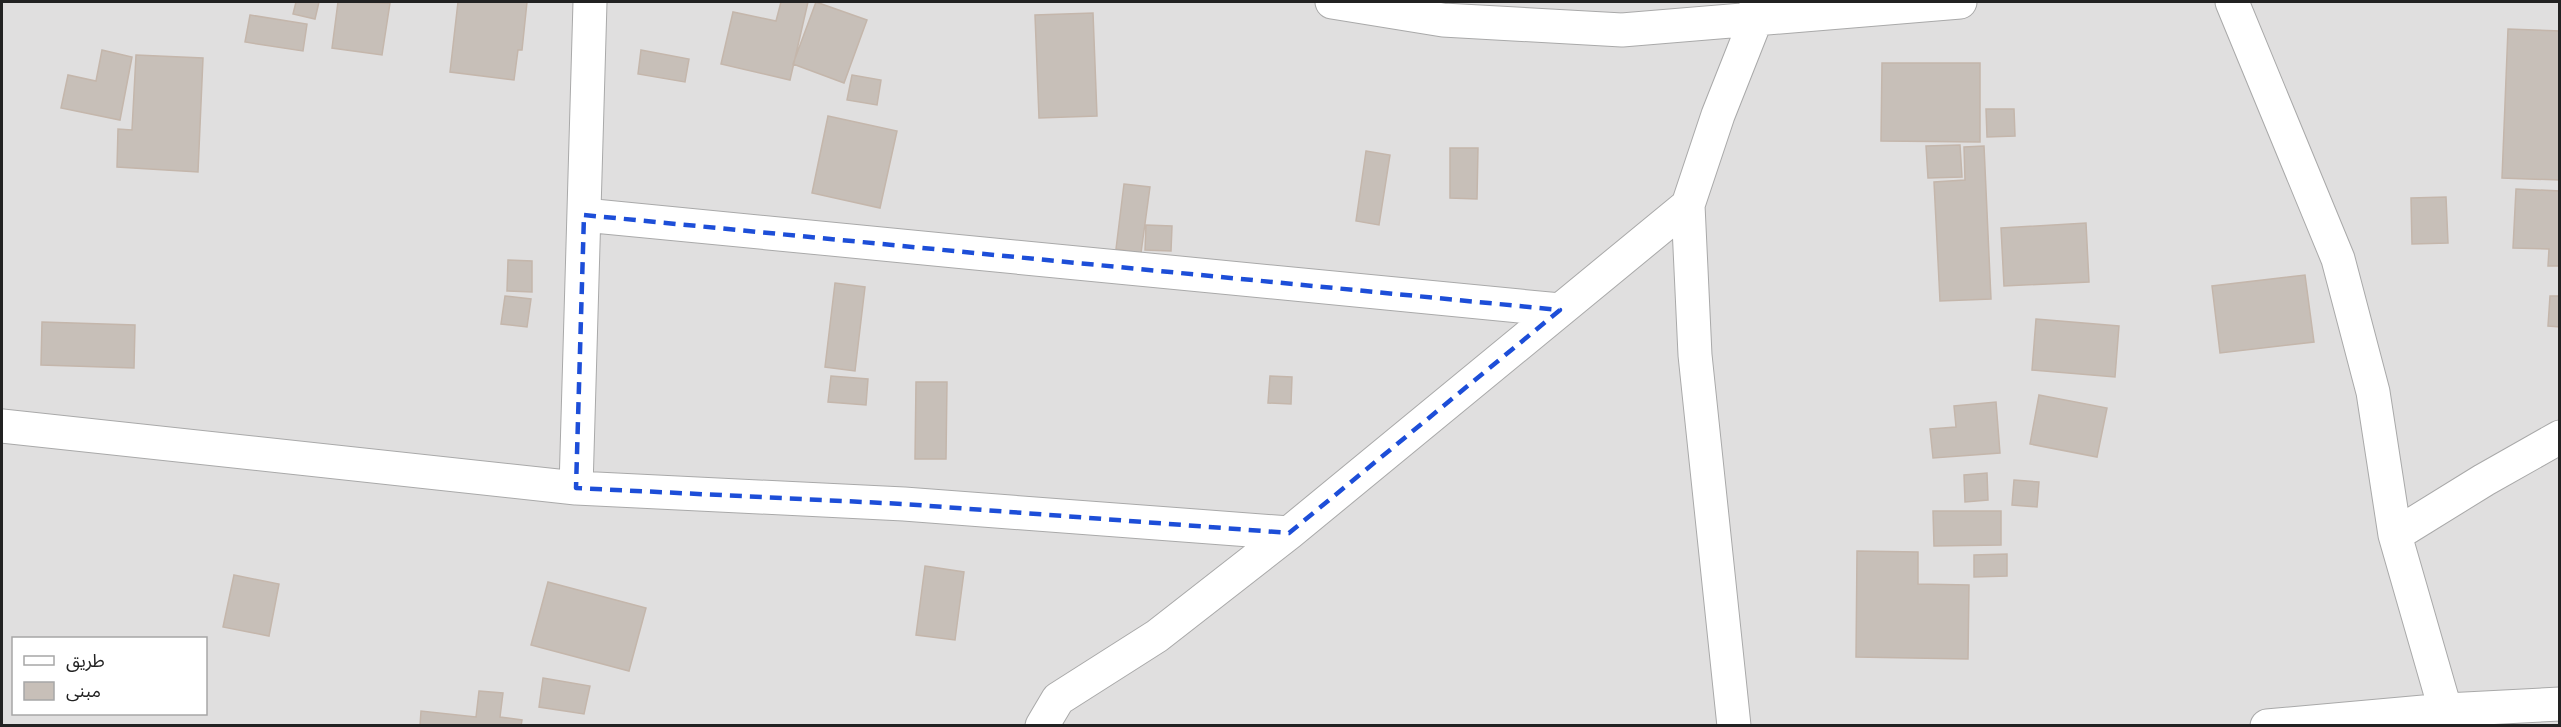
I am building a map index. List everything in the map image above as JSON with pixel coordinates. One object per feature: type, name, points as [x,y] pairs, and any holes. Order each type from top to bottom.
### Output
[{"type":"street","points":[[576,488],[590,2]]},
{"type":"street","points":[[1332,2],[1443,20],[1621,16],[1960,2]]},
{"type":"street","points":[[2232,2],[2338,259],[2373,392],[2395,535],[2448,718]]},
{"type":"street","points":[[1734,726],[1695,355],[1688,205],[1756,10]]},
{"type":"street","points":[[1042,726],[1058,699],[1157,636],[1289,533],[1688,205]]},
{"type":"street","points":[[584,215],[1560,310]]},
{"type":"street","points":[[2,426],[576,488],[903,504],[1289,533]]},
{"type":"street","points":[[2395,535],[2559,437]]},
{"type":"street","points":[[2266,726],[2448,718],[2559,704]]},
{"type":"highlighted area","points":[[584,215],[1560,310],[1289,533],[904,504],[576,488]]},
{"type":"shaded area","points":[[2,2],[2559,2],[2559,725],[2,725]]},
{"type":"building","points":[[296,2],[319,2],[315,19],[293,14]]},
{"type":"building","points":[[338,2],[390,3],[382,55],[332,48]]},
{"type":"building","points":[[458,2],[527,2],[522,50],[518,50],[514,80],[450,72]]},
{"type":"building","points":[[781,2],[808,2],[790,80],[721,64],[733,12],[776,21]]},
{"type":"building","points":[[816,2],[867,20],[844,83],[793,64]]},
{"type":"building","points":[[1093,13],[1097,116],[1039,118],[1035,15]]},
{"type":"building","points":[[250,15],[307,24],[303,51],[245,42]]},
{"type":"building","points":[[2508,29],[2560,31],[2560,180],[2502,178]]},
{"type":"building","points":[[102,50],[132,57],[120,120],[61,108],[68,75],[96,81]]},
{"type":"building","points":[[641,50],[689,59],[685,82],[638,74]]},
{"type":"building","points":[[136,55],[203,58],[198,172],[117,167],[118,129],[132,130]]},
{"type":"building","points":[[1882,63],[1980,63],[1980,142],[1881,141]]},
{"type":"building","points":[[852,75],[881,80],[877,105],[847,100]]},
{"type":"building","points":[[1986,109],[2014,109],[2015,136],[1987,137]]},
{"type":"building","points":[[828,116],[897,131],[880,208],[812,193]]},
{"type":"building","points":[[1960,145],[1962,177],[1928,178],[1926,146]]},
{"type":"building","points":[[1984,146],[1991,299],[1940,301],[1934,182],[1965,180],[1964,147]]},
{"type":"building","points":[[1450,148],[1478,148],[1477,199],[1450,198]]},
{"type":"building","points":[[1366,151],[1390,155],[1379,225],[1356,221]]},
{"type":"building","points":[[1124,184],[1150,187],[1141,253],[1116,249]]},
{"type":"building","points":[[2516,189],[2560,191],[2560,266],[2548,266],[2549,249],[2513,248]]},
{"type":"building","points":[[2446,197],[2448,243],[2412,244],[2411,198]]},
{"type":"building","points":[[2086,223],[2089,282],[2004,286],[2001,228]]},
{"type":"building","points":[[1146,225],[1172,226],[1171,251],[1145,250]]},
{"type":"building","points":[[508,260],[532,261],[532,292],[507,291]]},
{"type":"building","points":[[2305,275],[2314,342],[2220,353],[2212,286]]},
{"type":"building","points":[[835,283],[865,287],[855,371],[825,367]]},
{"type":"building","points":[[505,296],[531,299],[527,327],[501,324]]},
{"type":"building","points":[[2550,296],[2560,296],[2560,327],[2548,326]]},
{"type":"building","points":[[2036,319],[2119,326],[2115,377],[2032,370]]},
{"type":"building","points":[[42,322],[135,325],[134,368],[41,365]]},
{"type":"building","points":[[831,376],[868,379],[866,405],[828,402]]},
{"type":"building","points":[[1270,376],[1292,377],[1291,404],[1268,403]]},
{"type":"building","points":[[916,382],[947,382],[946,459],[915,459]]},
{"type":"building","points":[[2039,395],[2107,408],[2097,457],[2030,444]]},
{"type":"building","points":[[1996,402],[2000,453],[1933,458],[1930,429],[1956,427],[1954,406]]},
{"type":"building","points":[[1987,473],[1988,500],[1965,502],[1964,475]]},
{"type":"building","points":[[2014,480],[2039,482],[2037,507],[2012,505]]},
{"type":"building","points":[[1933,511],[2001,511],[2001,545],[1934,546]]},
{"type":"building","points":[[1857,551],[1918,552],[1918,584],[1969,585],[1968,659],[1856,657]]},
{"type":"building","points":[[2007,554],[2007,576],[1974,577],[1974,555]]},
{"type":"building","points":[[925,566],[964,572],[955,640],[916,635]]},
{"type":"building","points":[[234,575],[279,584],[269,636],[223,627]]},
{"type":"building","points":[[548,582],[646,608],[629,671],[531,645]]},
{"type":"building","points":[[543,678],[590,686],[584,714],[539,707]]},
{"type":"building","points":[[479,691],[503,693],[500,717],[522,720],[521,726],[420,726],[421,711],[476,717]]}]
